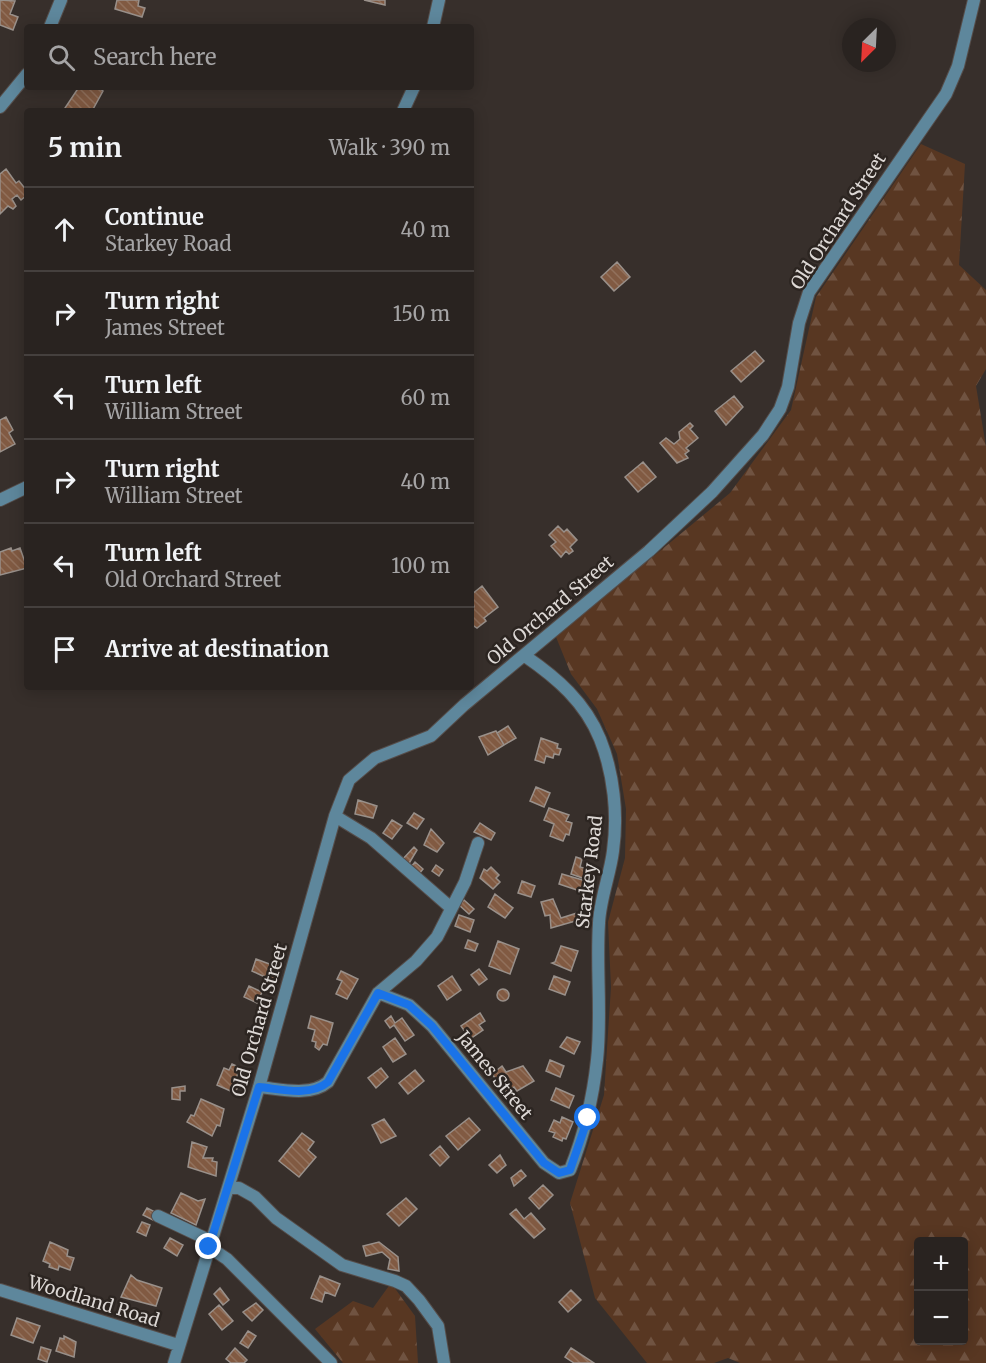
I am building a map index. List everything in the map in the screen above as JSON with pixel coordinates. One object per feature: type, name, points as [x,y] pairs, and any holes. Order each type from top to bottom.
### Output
[{"type":"street","points":[[51,24],[61,0]]},
{"type":"street","points":[[434,24],[439,0]]},
{"type":"street","name":"Old Orchard Street","points":[[174,1363],[259,1087],[336,816],[349,780],[375,758],[431,736],[464,705],[648,551],[712,492],[772,422],[788,387],[799,324],[809,292],[946,94],[958,66],[974,0]]},
{"type":"street","points":[[0,107],[24,78]]},
{"type":"street","points":[[404,108],[413,90]]},
{"type":"street","points":[[0,500],[24,488]]},
{"type":"street","name":"Starkey Road","points":[[525,656],[560,681],[582,707],[600,739],[613,785],[615,823],[613,852],[599,920],[598,1058],[588,1118],[575,1157]]},
{"type":"street","points":[[336,816],[371,838],[450,907]]},
{"type":"street","points":[[259,1087],[308,1091],[321,1088],[328,1082],[378,993],[416,961],[437,937],[450,907],[465,882],[478,843]]},
{"type":"street","name":"James Street","points":[[378,993],[409,1005],[432,1026],[544,1163],[559,1173],[570,1170],[575,1157]]},
{"type":"street","points":[[228,1188],[239,1188],[255,1197],[276,1218],[342,1265],[395,1281],[406,1287],[420,1300],[438,1326],[444,1363]]},
{"type":"street","points":[[158,1216],[210,1244],[332,1363]]},
{"type":"street","name":"Woodland Road","points":[[0,1290],[178,1345]]},
{"type":"green space","points":[[921,144],[965,164],[959,265],[986,290],[986,369],[976,386],[986,447],[986,1363],[740,1363],[728,1358],[714,1363],[647,1363],[595,1298],[570,1203],[604,1095],[611,987],[608,922],[625,858],[626,809],[617,754],[597,709],[571,674],[556,637],[730,493],[791,410],[816,297]]},
{"type":"green space","points":[[391,1283],[415,1316],[418,1363],[343,1363],[315,1329],[353,1301],[373,1308]]},
{"type":"building","points":[[0,0],[15,1],[10,14],[18,17],[13,30],[0,25]]},
{"type":"building","points":[[117,0],[139,0],[138,6],[145,8],[142,17],[115,9]]},
{"type":"building","points":[[364,0],[385,0],[385,5]]},
{"type":"building","points":[[77,90],[103,91],[94,108],[65,108]]},
{"type":"building","points":[[6,169],[16,183],[19,181],[24,187],[24,198],[21,200],[17,195],[12,199],[16,206],[13,209],[8,206],[0,214],[0,174]]},
{"type":"building","points":[[617,262],[630,277],[614,291],[601,277]]},
{"type":"building","points":[[755,351],[764,361],[741,382],[731,371]]},
{"type":"building","points":[[734,396],[743,407],[726,425],[715,411]]},
{"type":"building","points":[[6,417],[13,430],[9,433],[15,444],[0,452],[0,420]]},
{"type":"building","points":[[690,423],[693,426],[690,429],[698,438],[686,448],[689,451],[685,454],[688,458],[677,463],[660,443],[666,438],[674,444],[680,439],[679,432]]},
{"type":"building","points":[[643,462],[656,477],[638,492],[625,477]]},
{"type":"building","points":[[558,526],[564,532],[567,529],[577,540],[570,547],[573,551],[569,554],[566,551],[561,557],[551,546],[556,542],[549,535]]},
{"type":"building","points":[[20,548],[24,569],[0,575],[0,552]]},
{"type":"building","points":[[482,586],[498,607],[484,618],[486,621],[477,628],[474,626],[474,593]]},
{"type":"building","points":[[508,726],[516,738],[504,745],[497,733]]},
{"type":"building","points":[[496,731],[504,745],[488,755],[479,737]]},
{"type":"building","points":[[541,738],[558,744],[557,748],[561,749],[559,755],[554,754],[553,758],[546,756],[544,763],[535,760]]},
{"type":"building","points":[[536,787],[550,793],[544,807],[530,801]]},
{"type":"building","points":[[358,800],[377,806],[373,818],[355,814]]},
{"type":"building","points":[[549,808],[569,815],[566,821],[572,823],[569,835],[566,834],[563,841],[550,836],[554,824],[544,820]]},
{"type":"building","points":[[414,813],[424,819],[417,829],[407,823]]},
{"type":"building","points":[[392,820],[402,826],[392,839],[383,833]]},
{"type":"building","points":[[480,823],[495,833],[491,840],[474,832]]},
{"type":"building","points":[[431,829],[444,843],[437,852],[424,845]]},
{"type":"building","points":[[414,847],[417,850],[408,865],[402,860]]},
{"type":"building","points":[[576,857],[582,859],[580,867],[591,870],[588,880],[571,874]]},
{"type":"building","points":[[415,862],[423,869],[419,874],[411,867]]},
{"type":"building","points":[[436,865],[443,870],[439,876],[432,871]]},
{"type":"building","points":[[491,867],[499,875],[496,878],[500,882],[493,889],[480,878],[484,869],[487,871]]},
{"type":"building","points":[[562,874],[586,881],[583,892],[559,884]]},
{"type":"building","points":[[522,881],[535,886],[531,897],[518,893]]},
{"type":"building","points":[[495,894],[513,908],[505,918],[488,907]]},
{"type":"building","points":[[553,899],[561,918],[577,913],[579,920],[551,928],[550,915],[545,916],[541,902]]},
{"type":"building","points":[[464,900],[474,909],[469,914],[459,905]]},
{"type":"building","points":[[459,915],[474,920],[470,932],[455,926]]},
{"type":"building","points":[[468,940],[478,944],[475,951],[465,948]]},
{"type":"building","points":[[498,941],[519,949],[510,974],[489,966]]},
{"type":"building","points":[[561,946],[578,951],[571,971],[552,963],[555,962]]},
{"type":"building","points":[[256,959],[280,968],[273,987],[263,983],[265,977],[252,971]]},
{"type":"building","points":[[479,969],[487,979],[479,985],[471,975]]},
{"type":"building","points":[[341,971],[358,979],[347,999],[336,994],[342,981],[337,979]]},
{"type":"building","points":[[452,976],[461,990],[447,1000],[438,986]]},
{"type":"building","points":[[554,976],[570,982],[565,995],[549,989]]},
{"type":"building","points":[[249,986],[262,992],[257,1003],[244,997]]},
{"type":"building","points":[[505,989],[508,990],[508,1000],[501,1001],[498,1000],[497,993],[498,990]]},
{"type":"building","points":[[480,1013],[485,1021],[479,1025],[483,1030],[470,1039],[461,1026]]},
{"type":"building","points":[[311,1016],[333,1023],[327,1045],[323,1044],[319,1050],[315,1047],[316,1042],[312,1041],[315,1030],[308,1028]]},
{"type":"building","points":[[391,1016],[395,1023],[402,1018],[414,1035],[405,1041],[394,1025],[390,1028],[385,1021]]},
{"type":"building","points":[[567,1037],[580,1042],[574,1054],[560,1047]]},
{"type":"building","points":[[395,1038],[406,1054],[393,1062],[383,1047]]},
{"type":"building","points":[[550,1060],[564,1066],[560,1077],[546,1071]]},
{"type":"building","points":[[232,1064],[241,1068],[236,1078],[241,1080],[235,1093],[217,1085],[224,1068],[229,1070]]},
{"type":"building","points":[[502,1066],[506,1072],[523,1066],[534,1081],[517,1091],[514,1087],[506,1092],[492,1074]]},
{"type":"building","points":[[381,1068],[388,1077],[376,1088],[368,1078]]},
{"type":"building","points":[[415,1070],[424,1081],[408,1094],[399,1083]]},
{"type":"building","points":[[185,1086],[185,1091],[180,1091],[180,1100],[172,1099],[172,1088]]},
{"type":"building","points":[[556,1088],[574,1096],[569,1108],[551,1100]]},
{"type":"building","points":[[201,1099],[224,1109],[220,1126],[217,1125],[212,1136],[187,1122],[191,1115],[194,1116]]},
{"type":"building","points":[[562,1117],[573,1122],[566,1139],[563,1138],[562,1141],[553,1137],[555,1133],[549,1131],[554,1120],[560,1123]]},
{"type":"building","points":[[469,1118],[480,1130],[458,1150],[446,1136]]},
{"type":"building","points":[[384,1119],[396,1136],[381,1143],[372,1125]]},
{"type":"building","points":[[302,1133],[314,1142],[308,1150],[316,1157],[299,1177],[279,1161]]},
{"type":"building","points":[[192,1142],[207,1147],[203,1158],[213,1158],[212,1161],[217,1162],[216,1176],[188,1167]]},
{"type":"building","points":[[440,1146],[449,1157],[440,1166],[430,1155]]},
{"type":"building","points":[[500,1155],[506,1165],[497,1173],[489,1165]]},
{"type":"building","points":[[521,1170],[526,1176],[514,1186],[511,1178]]},
{"type":"building","points":[[543,1185],[553,1195],[539,1209],[529,1198]]},
{"type":"building","points":[[181,1193],[198,1201],[205,1199],[196,1225],[171,1213]]},
{"type":"building","points":[[406,1198],[417,1209],[399,1226],[387,1214]]},
{"type":"building","points":[[147,1208],[157,1213],[153,1220],[143,1215]]},
{"type":"building","points":[[516,1209],[524,1219],[531,1213],[545,1229],[534,1238],[510,1214]]},
{"type":"building","points":[[142,1222],[150,1225],[146,1236],[137,1232]]},
{"type":"building","points":[[170,1238],[183,1245],[177,1256],[164,1248]]},
{"type":"building","points":[[50,1242],[68,1250],[67,1256],[74,1258],[70,1270],[59,1266],[58,1270],[49,1267],[50,1264],[43,1261]]},
{"type":"building","points":[[379,1242],[398,1257],[399,1271],[388,1269],[390,1259],[382,1252],[366,1256],[363,1246]]},
{"type":"building","points":[[131,1275],[137,1280],[162,1288],[156,1306],[121,1297]]},
{"type":"building","points":[[320,1276],[340,1284],[335,1296],[325,1292],[322,1302],[311,1298]]},
{"type":"building","points":[[220,1288],[229,1300],[223,1305],[214,1294]]},
{"type":"building","points":[[571,1290],[581,1300],[568,1312],[559,1302]]},
{"type":"building","points":[[256,1303],[263,1310],[252,1321],[243,1312]]},
{"type":"building","points":[[219,1305],[233,1321],[222,1330],[209,1314]]},
{"type":"building","points":[[17,1318],[40,1326],[33,1343],[11,1335]]},
{"type":"building","points":[[248,1331],[256,1336],[248,1348],[240,1343]]},
{"type":"building","points":[[64,1336],[76,1342],[74,1357],[56,1351],[60,1338],[64,1339]]},
{"type":"building","points":[[41,1347],[51,1350],[47,1362],[38,1359]]},
{"type":"building","points":[[235,1348],[247,1360],[244,1363],[231,1363],[226,1359]]},
{"type":"building","points":[[571,1348],[594,1363],[574,1363],[565,1357]]},
{"type":"route","points":[[209,1247],[259,1087],[308,1091],[321,1088],[328,1082],[378,993],[409,1005],[432,1026],[544,1163],[559,1173],[570,1170],[588,1118]]}]
